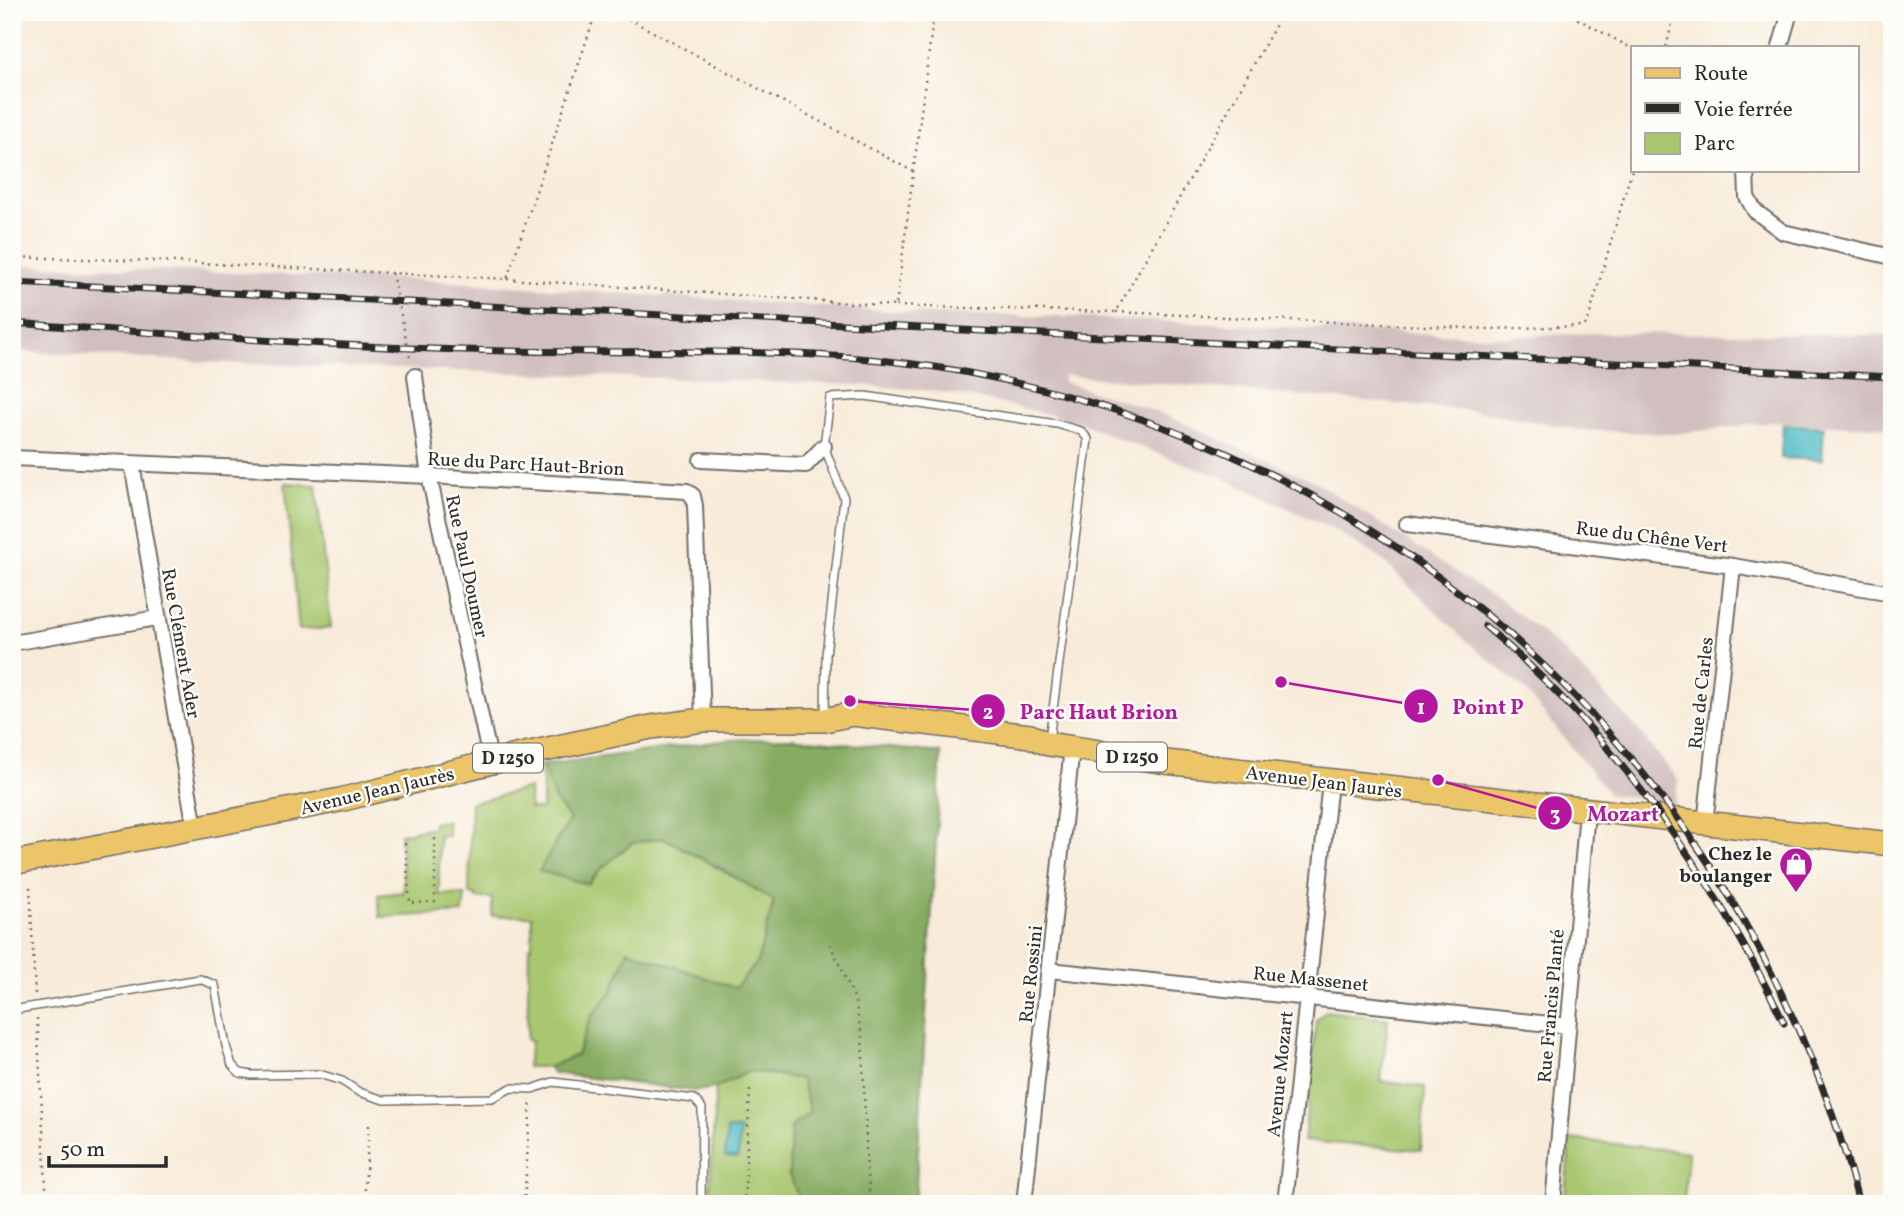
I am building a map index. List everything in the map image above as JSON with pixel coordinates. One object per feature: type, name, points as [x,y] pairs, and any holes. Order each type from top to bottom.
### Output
[{"type":"main road","name":"Avenue Jean Jaurès","points":[[12,863],[340,800],[651,727],[702,720],[825,720],[851,728],[1028,748],[1048,744],[1330,782],[1892,844]]},
{"type":"street","points":[[1780,46],[1790,12]]},
{"type":"street","points":[[1746,172],[1747,197],[1755,211],[1783,232],[1892,257]]},
{"type":"street","name":"Rue Paul Doumer","points":[[415,376],[429,476],[491,763]]},
{"type":"street","points":[[701,460],[806,465],[824,446]]},
{"type":"street","name":"Rue du Parc Haut-Brion","points":[[12,458],[429,476],[687,491],[693,496],[695,506],[702,720]]},
{"type":"street","name":"Rue Clément Ader","points":[[131,464],[195,828]]},
{"type":"street","name":"Rue du Chêne Vert","points":[[1407,524],[1733,566],[1892,593]]},
{"type":"street","name":"Rue de Carles","points":[[1705,824],[1733,566]]},
{"type":"street","points":[[12,643],[157,618]]},
{"type":"street","name":"Rue Rossini","points":[[1024,1204],[1072,747]]},
{"type":"street","name":"Avenue Mozart","points":[[1285,1204],[1330,782]]},
{"type":"street","name":"Rue Francis Planté","points":[[1553,1204],[1587,811]]},
{"type":"street","name":"Rue Massenet","points":[[1050,970],[1568,1026]]},
{"type":"lane","points":[[825,720],[826,655],[844,498],[824,446],[831,398],[864,396],[1057,424],[1081,431],[1088,439],[1048,744]]},
{"type":"lane","points":[[12,1010],[200,979],[215,985],[226,1046],[232,1065],[240,1073],[319,1074],[384,1100],[492,1098],[510,1088],[532,1089],[553,1083],[694,1099],[702,1108],[701,1204]]},
{"type":"path","points":[[507,279],[596,12]]},
{"type":"path","points":[[616,12],[914,172]]},
{"type":"path","points":[[896,306],[934,12]]},
{"type":"path","points":[[1116,312],[1283,12]]},
{"type":"path","points":[[1565,12],[1631,48]]},
{"type":"path","points":[[1667,46],[1675,12]]},
{"type":"path","points":[[12,257],[392,272],[896,306],[1116,312],[1490,329],[1583,326],[1587,324],[1631,172]]},
{"type":"path","points":[[392,272],[415,376]]},
{"type":"path","points":[[405,843],[410,903],[435,902],[435,838]]},
{"type":"path","points":[[30,887],[47,1204]]},
{"type":"path","points":[[830,944],[854,997],[862,1036],[867,1172],[871,1204]]},
{"type":"path","points":[[524,1204],[532,1089]]},
{"type":"path","points":[[744,1204],[750,1089]]},
{"type":"path","points":[[365,1204],[369,1125]]},
{"type":"shaded area","points":[[12,265],[408,279],[934,314],[1068,317],[1504,337],[1595,333],[1892,335],[1892,428],[1775,422],[1673,434],[1581,430],[1477,411],[1065,375],[1063,382],[1177,420],[1314,481],[1506,604],[1563,650],[1636,728],[1678,780],[1675,804],[1610,795],[1524,689],[1471,645],[1380,558],[1334,530],[1221,477],[1080,422],[935,391],[861,385],[226,363],[12,351]]},
{"type":"green space","points":[[285,483],[316,485],[331,628],[299,630]]},
{"type":"green space","points":[[789,738],[941,753],[915,1204],[802,1204],[789,1175],[791,1127],[810,1112],[801,1079],[750,1071],[716,1088],[696,1091],[552,1073],[549,1067],[577,1055],[591,1017],[612,991],[628,950],[735,988],[757,963],[774,901],[719,867],[664,838],[632,843],[601,869],[588,884],[539,871],[570,819],[555,800],[542,765],[729,740]]},
{"type":"green space","points":[[542,765],[555,800],[570,819],[555,843],[588,884],[600,869],[632,843],[664,838],[774,900],[757,963],[735,989],[628,950],[612,991],[591,1017],[577,1055],[549,1067],[527,1067],[531,1041],[527,1040],[532,916],[492,916],[492,898],[476,898],[475,895],[469,894],[471,803],[529,788],[530,809],[542,809],[543,783],[539,766]]},
{"type":"green space","points":[[447,821],[448,836],[439,836],[439,894],[465,895],[463,913],[380,917],[378,895],[404,892],[400,834]]},
{"type":"green space","points":[[1326,1011],[1388,1019],[1381,1081],[1425,1087],[1421,1150],[1304,1141],[1316,1020]]},
{"type":"green space","points":[[750,1071],[802,1079],[810,1112],[789,1175],[802,1204],[709,1204],[716,1088]]},
{"type":"green space","points":[[1570,1139],[1688,1152],[1684,1204],[1564,1204]]},
{"type":"water","points":[[1783,424],[1824,427],[1822,460],[1781,458]]},
{"type":"water","points":[[727,1129],[740,1130],[738,1158],[725,1157]]},
{"type":"railway","points":[[12,282],[1892,377]]},
{"type":"railway","points":[[12,323],[384,347],[508,351],[739,352],[912,364],[969,373],[1097,404],[1218,450],[1333,508],[1440,578],[1539,661],[1627,754],[1705,858],[1771,972],[1822,1086],[1859,1204]]},
{"type":"railway","points":[[1485,626],[1531,667],[1575,712],[1617,759],[1656,809],[1725,914],[1784,1023]]},
{"type":"place","name":"Point P","points":[[1281,682]]},
{"type":"place","name":"Parc Haut Brion","points":[[850,701]]},
{"type":"place","name":"Mozart","points":[[1438,780]]},
{"type":"place","name":"Chez le boulanger","points":[[1796,894]]}]
